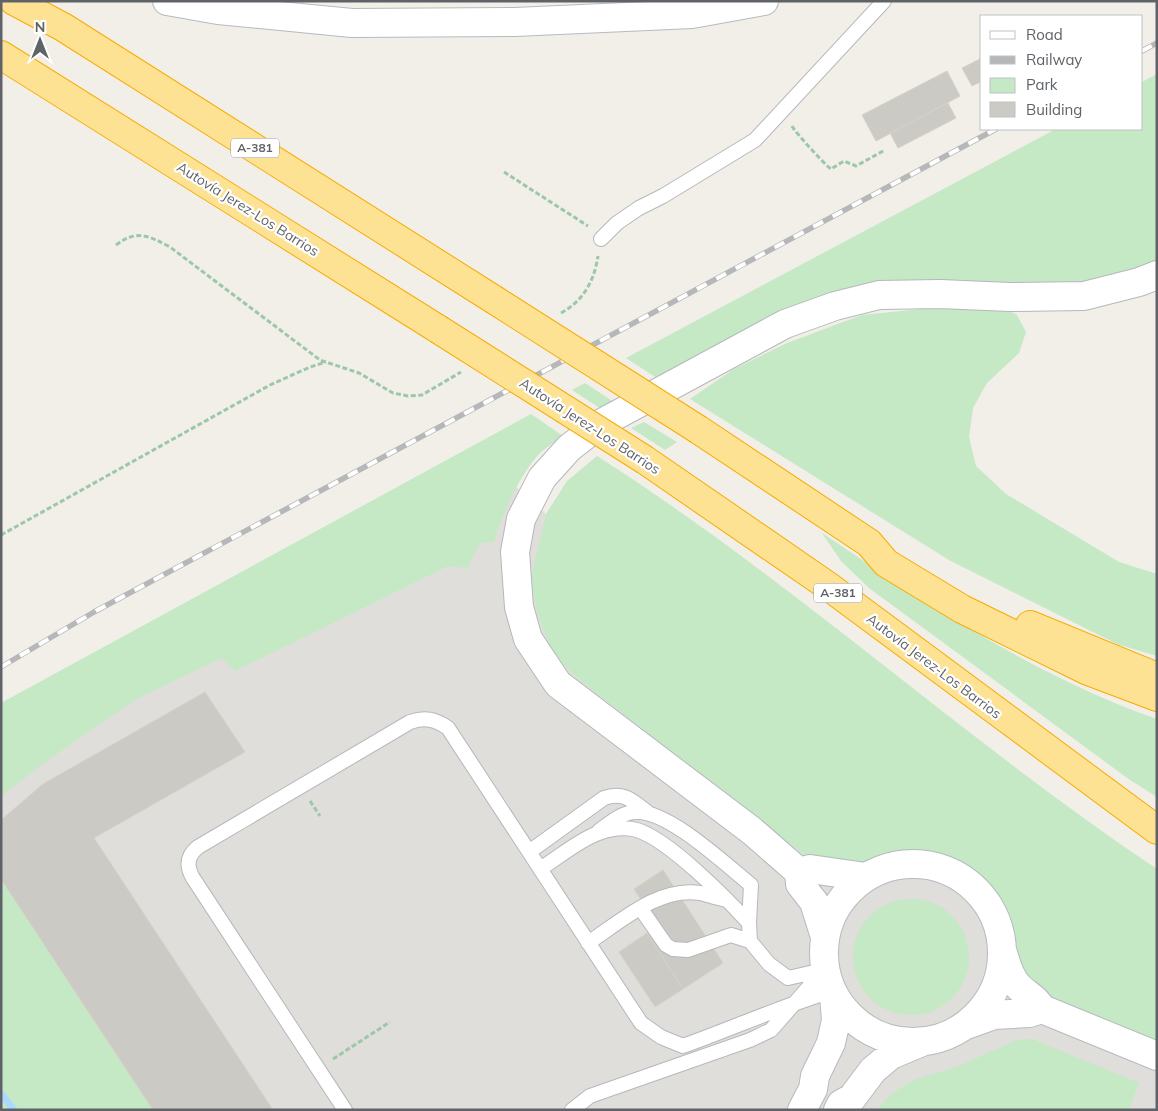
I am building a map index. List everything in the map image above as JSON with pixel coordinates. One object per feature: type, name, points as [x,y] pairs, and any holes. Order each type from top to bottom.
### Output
[{"type":"highway","name":"A-381","points":[[14,1],[63,27],[493,299],[699,430],[869,543]]},
{"type":"highway","name":"Autovía Jerez-Los Barrios","points":[[1,55],[438,328],[645,460],[828,586],[1157,830]]},
{"type":"highway","points":[[869,543],[894,548],[1028,624],[1157,677]]},
{"type":"highway","points":[[869,543],[886,563],[962,609],[1088,671],[1157,697]]},
{"type":"street","points":[[167,1],[218,10],[352,23],[515,22],[692,14],[764,1]]},
{"type":"street","points":[[802,1110],[813,1090],[815,1076],[831,1043],[836,1020],[814,902],[800,884],[799,872],[752,832],[558,684],[528,639],[519,607],[515,552],[520,519],[542,478],[569,448],[600,424],[785,324],[835,306],[879,295],[940,294],[1010,298],[1084,296],[1139,282],[1157,275]]},
{"type":"street","points":[[925,1041],[897,1040],[870,1031],[855,1020],[827,971],[830,919],[839,903],[851,889],[866,877],[882,869],[919,864],[955,874],[983,898],[993,914],[1002,950],[1012,978],[1019,988],[1036,999],[1042,1009],[1157,1056]]},
{"type":"street","points":[[799,872],[810,869],[866,877]]},
{"type":"street","points":[[960,1028],[974,1017],[986,1003],[995,986],[1000,969],[1002,950]]},
{"type":"street","points":[[847,1106],[873,1070],[891,1055],[994,1015],[1029,1013],[1042,1009]]},
{"type":"street","points":[[790,1110],[804,1086],[815,1076]]},
{"type":"lane","points":[[601,239],[617,224],[639,208],[663,196],[755,140],[884,1]]},
{"type":"lane","points":[[345,1110],[189,872],[188,865],[192,852],[410,722],[430,719],[448,728],[642,1023],[661,1037],[683,1046],[756,1020],[795,1002],[827,971]]},
{"type":"lane","points":[[529,852],[604,798],[626,796],[648,812],[660,816],[683,832],[751,885],[750,941]]},
{"type":"lane","points":[[540,869],[622,815],[648,812]]},
{"type":"lane","points":[[594,834],[622,829],[635,830],[649,835],[669,849],[729,901],[749,924]]},
{"type":"lane","points":[[588,943],[658,898],[678,893],[699,893],[729,901]]},
{"type":"lane","points":[[640,909],[666,945],[673,949],[688,950],[731,935],[750,941],[769,964],[788,978],[827,971]]},
{"type":"lane","points":[[572,1110],[590,1096],[750,1040],[771,1030],[795,1002],[827,971]]},
{"type":"path","points":[[784,107],[794,132],[831,169],[844,161],[856,166],[885,150]]},
{"type":"path","points":[[1,535],[270,385],[326,362]]},
{"type":"path","points":[[318,1069],[390,1022]]},
{"type":"shaded area","points":[[500,472],[546,514],[1157,931],[1157,1110],[1,1110],[1,749]]},
{"type":"green space","points":[[1157,74],[1157,262],[1144,268],[1076,284],[901,282],[663,382],[626,358],[1054,130],[1143,130],[1143,81]]},
{"type":"green space","points":[[1001,307],[1017,315],[1026,332],[1019,353],[987,383],[973,408],[969,437],[976,466],[1006,494],[1119,562],[1157,574],[1157,656],[1117,644],[949,560],[690,399],[734,369],[787,343],[862,315],[921,309]]},
{"type":"green space","points":[[585,383],[620,406],[606,412],[572,390]]},
{"type":"green space","points":[[531,414],[563,436],[541,452],[530,465],[512,497],[494,542],[480,543],[467,568],[448,566],[235,671],[222,658],[138,698],[48,760],[1,796],[1,703]]},
{"type":"green space","points":[[644,422],[677,442],[665,450],[631,428]]},
{"type":"green space","points":[[597,456],[669,504],[740,555],[1016,768],[1157,869],[1157,1045],[1083,1014],[1063,1004],[1030,982],[1021,971],[1017,962],[1013,934],[1005,908],[989,886],[967,868],[943,856],[910,850],[884,853],[855,866],[810,859],[582,682],[554,656],[538,616],[531,579],[546,514],[567,481]]},
{"type":"green space","points":[[822,533],[942,612],[984,637],[1068,682],[1112,702],[1157,719],[1157,797],[1130,780],[869,588],[841,561]]},
{"type":"green space","points":[[1,879],[153,1110],[1,1110]]},
{"type":"green space","points":[[911,899],[933,904],[952,916],[964,935],[969,957],[964,979],[952,998],[933,1010],[911,1015],[889,1010],[870,998],[858,979],[853,957],[858,935],[870,916],[889,904]]},
{"type":"green space","points":[[1032,1039],[1139,1083],[1129,1110],[876,1110],[890,1095],[913,1080],[959,1066],[1016,1040]]},
{"type":"building","points":[[980,59],[980,82],[972,86],[962,68]]},
{"type":"building","points":[[947,71],[960,96],[876,141],[862,115]]},
{"type":"building","points":[[948,103],[956,118],[898,148],[890,133]]},
{"type":"building","points":[[205,692],[245,752],[94,838],[273,1110],[153,1110],[1,879],[1,820],[43,784]]},
{"type":"building","points":[[663,870],[723,963],[683,989],[647,933],[658,926],[634,889]]},
{"type":"building","points":[[647,933],[683,989],[655,1007],[619,952]]},
{"type":"waterway","points":[[1,1094],[14,1110]]},
{"type":"railway","points":[[1143,50],[1157,43]]},
{"type":"railway","points":[[1,667],[94,612],[994,130]]}]
